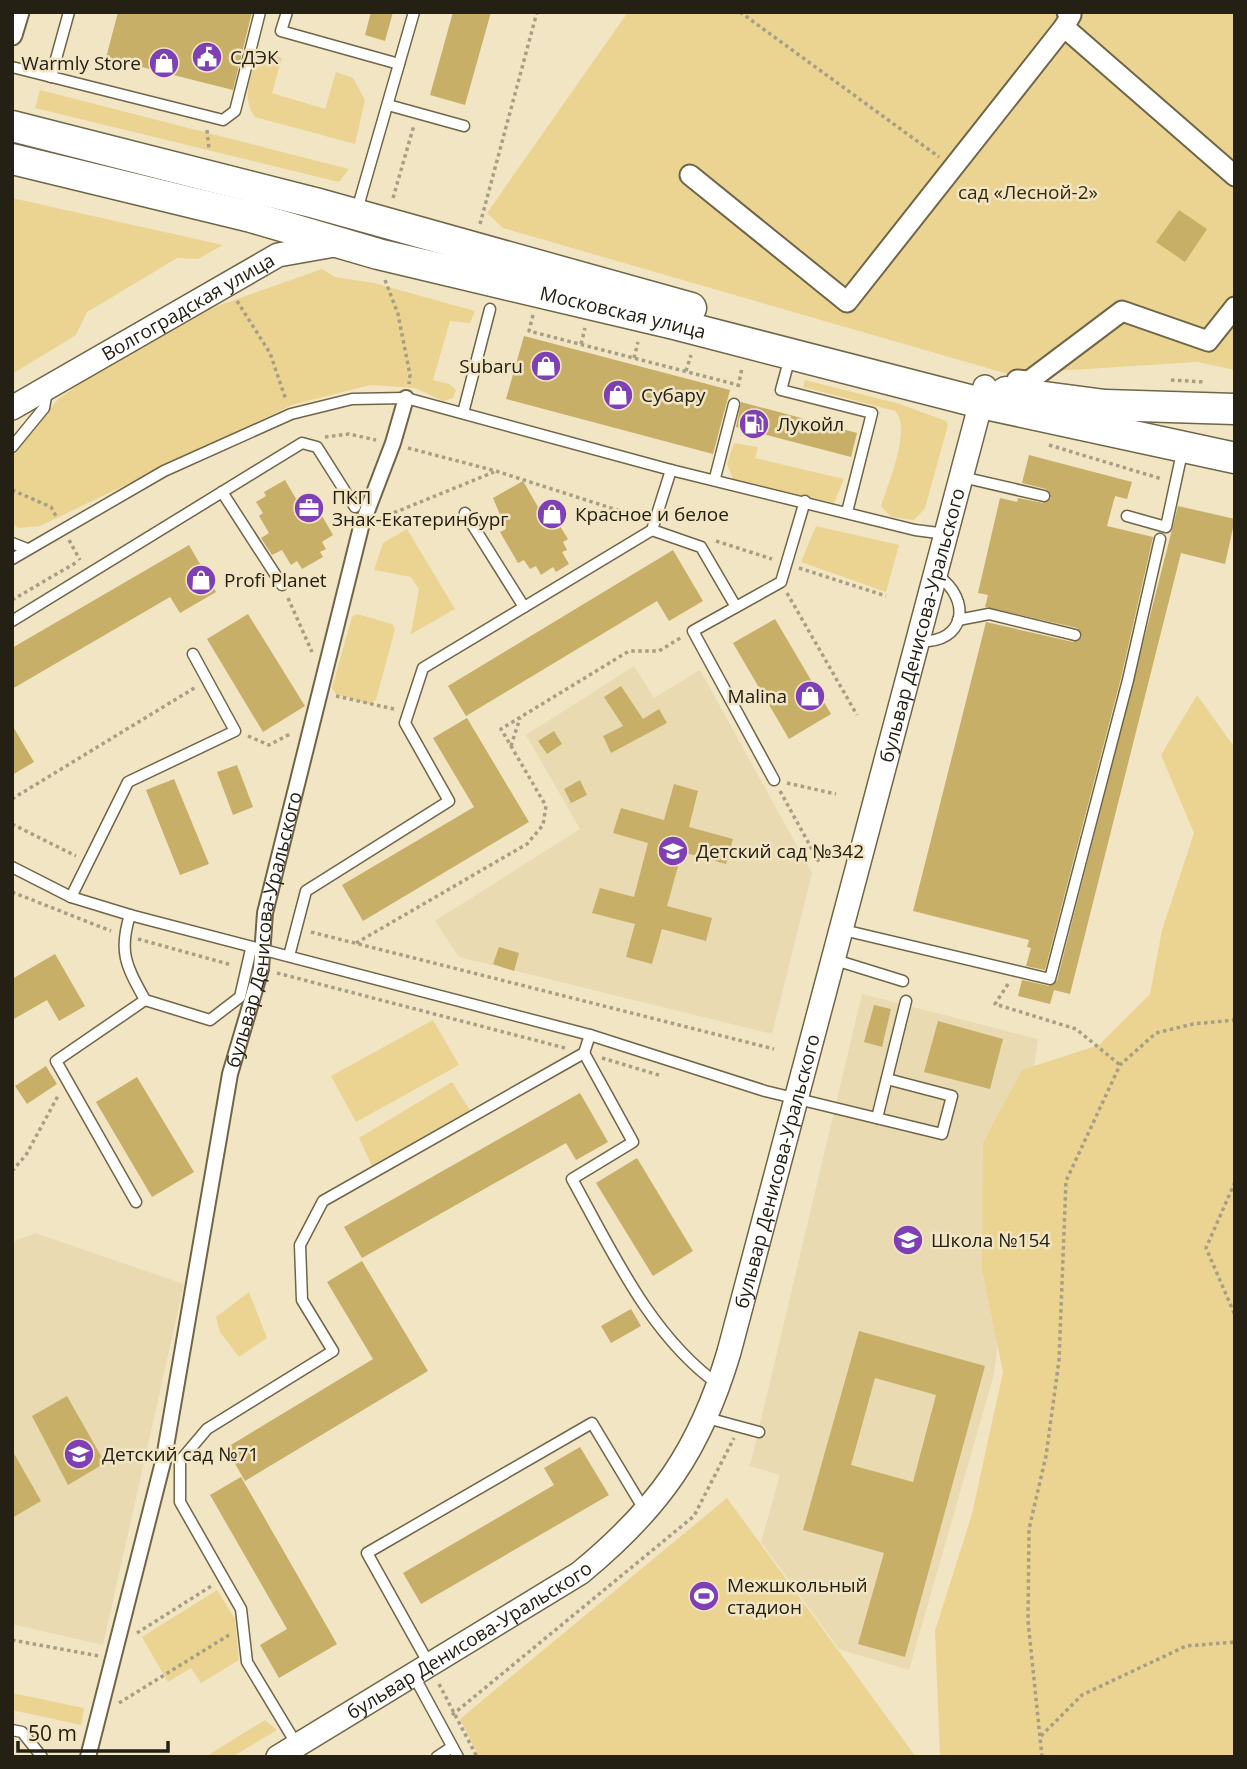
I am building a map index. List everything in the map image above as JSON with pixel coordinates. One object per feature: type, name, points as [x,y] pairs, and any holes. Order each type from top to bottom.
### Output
[{"type":"main road","name":"Московская улица","points":[[12,126],[356,214],[983,395],[1014,394],[1105,405],[1235,409]]},
{"type":"main road","name":"Московская улица","points":[[12,159],[251,217],[342,244],[791,354],[983,395],[1235,458]]},
{"type":"street","points":[[12,35],[19,12]]},
{"type":"street","points":[[690,176],[847,302],[1066,19],[1235,176]]},
{"type":"street","points":[[342,244],[356,214]]},
{"type":"street","name":"Волгоградская улица","points":[[12,408],[278,255],[342,244]]},
{"type":"street","points":[[1014,394],[1017,380],[1028,381],[1122,311],[1208,341],[1235,307]]},
{"type":"street","name":"бульвар Денисова-Уральского","points":[[287,1751],[427,1674],[580,1573],[617,1543],[646,1511],[714,1419],[719,1385],[983,395]]},
{"type":"street","name":"бульвар Денисова-Уральского","points":[[88,1757],[164,1458],[230,1074],[309,724],[360,527],[393,443],[406,398]]},
{"type":"lane","points":[[51,77],[69,12]]},
{"type":"lane","points":[[12,67],[223,120],[235,111],[260,12]]},
{"type":"lane","points":[[287,12],[281,31],[399,64]]},
{"type":"lane","points":[[356,214],[414,12]]},
{"type":"lane","points":[[388,105],[464,126]]},
{"type":"lane","points":[[463,414],[490,310]]},
{"type":"lane","points":[[791,354],[781,390],[872,413],[847,512]]},
{"type":"lane","points":[[12,447],[44,408],[48,387]]},
{"type":"lane","points":[[12,559],[164,471],[291,414],[352,399],[406,398],[671,470],[715,478],[915,530],[946,534]]},
{"type":"lane","points":[[715,478],[734,404]]},
{"type":"lane","points":[[12,621],[302,443],[317,447],[355,506]]},
{"type":"lane","points":[[1127,516],[1166,527],[1184,445]]},
{"type":"lane","points":[[289,956],[306,891],[449,801],[405,723],[423,668],[652,530],[671,470]]},
{"type":"lane","points":[[962,477],[1044,496]]},
{"type":"lane","points":[[222,492],[282,584]]},
{"type":"lane","points":[[774,780],[693,631],[781,582],[805,501]]},
{"type":"lane","points":[[466,513],[524,607]]},
{"type":"lane","points":[[652,530],[701,547],[736,607]]},
{"type":"lane","points":[[839,929],[1017,969],[1050,979],[1128,680],[1160,538]]},
{"type":"lane","points":[[12,543],[27,549]]},
{"type":"lane","points":[[918,640],[938,641],[949,634],[958,620],[960,604],[953,587],[936,575]]},
{"type":"lane","points":[[958,620],[989,614],[1075,635]]},
{"type":"lane","points":[[71,897],[128,782],[235,730],[193,654]]},
{"type":"lane","points":[[12,867],[71,897],[130,915],[590,1035],[797,1098],[942,1134],[952,1096],[887,1079]]},
{"type":"lane","points":[[130,915],[124,936],[125,964],[145,1000],[210,1020],[240,997],[254,969]]},
{"type":"lane","points":[[831,959],[903,981]]},
{"type":"lane","points":[[136,1202],[56,1061],[145,1000]]},
{"type":"lane","points":[[877,1118],[906,1001]]},
{"type":"lane","points":[[287,1751],[247,1662],[241,1609],[180,1502],[180,1461],[207,1429],[333,1351],[302,1300],[300,1245],[323,1201],[584,1053],[590,1035]]},
{"type":"lane","points":[[584,1053],[633,1142],[572,1179],[633,1289],[690,1364],[719,1385]]},
{"type":"lane","points":[[714,1419],[759,1432]]},
{"type":"lane","points":[[458,1757],[442,1731],[427,1674],[367,1553],[592,1423],[646,1511]]},
{"type":"lane","points":[[12,1730],[23,1732],[42,1757]]},
{"type":"lane","points":[[437,1757],[452,1747]]},
{"type":"path","points":[[478,233],[537,12]]},
{"type":"path","points":[[740,12],[952,167]]},
{"type":"path","points":[[393,198],[418,113]]},
{"type":"path","points":[[384,278],[398,314],[410,375],[406,398]]},
{"type":"path","points":[[245,295],[237,300],[270,353],[291,414]]},
{"type":"path","points":[[533,315],[529,331],[738,385]]},
{"type":"path","points":[[581,344],[585,328]]},
{"type":"path","points":[[635,358],[638,342]]},
{"type":"path","points":[[686,371],[691,355]]},
{"type":"path","points":[[734,404],[743,368]]},
{"type":"path","points":[[1039,442],[1177,484]]},
{"type":"path","points":[[360,527],[496,471]]},
{"type":"path","points":[[12,490],[51,507],[80,560]]},
{"type":"path","points":[[786,564],[886,596]]},
{"type":"path","points":[[781,582],[857,715]]},
{"type":"path","points":[[282,584],[322,673]]},
{"type":"path","points":[[356,943],[527,844],[543,825],[545,806],[501,729],[629,651],[659,651],[693,631]]},
{"type":"path","points":[[12,799],[207,680]]},
{"type":"path","points":[[317,692],[409,712]]},
{"type":"path","points":[[512,747],[520,718]]},
{"type":"path","points":[[235,730],[269,745],[309,724]]},
{"type":"path","points":[[774,780],[836,794]]},
{"type":"path","points":[[774,780],[819,862]]},
{"type":"path","points":[[12,824],[89,862]]},
{"type":"path","points":[[12,892],[124,936],[584,1053],[673,1079]]},
{"type":"path","points":[[296,928],[774,1049]]},
{"type":"path","points":[[1017,969],[995,1004],[1076,1029],[1120,1065]]},
{"type":"path","points":[[1042,1757],[1028,1621],[1029,1530],[1046,1456],[1059,1360],[1066,1181],[1120,1065],[1156,1033],[1193,1024],[1235,1020]]},
{"type":"path","points":[[12,1171],[26,1155],[66,1080]]},
{"type":"path","points":[[1235,1182],[1206,1248],[1235,1315]]},
{"type":"path","points":[[442,1731],[454,1710],[694,1516],[735,1437],[714,1419]]},
{"type":"path","points":[[12,1640],[116,1652],[224,1578]]},
{"type":"path","points":[[99,1715],[243,1626]]},
{"type":"path","points":[[1040,1737],[1082,1695],[1186,1646],[1235,1642]]},
{"type":"path","points":[[427,1674],[454,1710],[477,1757]]},
{"type":"shaded area","name":"Детский сад №342","points":[[634,666],[654,698],[700,670],[812,873],[772,1034],[459,957],[435,921],[580,829],[526,735]]},
{"type":"shaded area","name":"Школа №154","points":[[862,994],[1038,1039],[994,1374],[909,1670],[839,1649],[761,1542],[780,1475],[750,1466]]},
{"type":"shaded area","name":"Детский сад №71","points":[[35,1233],[184,1284],[103,1645],[12,1624],[12,1242]]},
{"type":"green space","name":"сад «Лесной-2»","points":[[628,12],[1235,12],[1235,370],[1197,362],[1008,374],[503,228],[487,213]]},
{"type":"green space","points":[[259,51],[282,58],[272,93],[325,109],[336,72],[353,78],[365,100],[355,144],[255,117],[248,101],[248,93]]},
{"type":"green space","points":[[40,90],[349,169],[339,182],[35,108]]},
{"type":"green space","points":[[12,198],[223,245],[198,259],[177,258],[87,312],[76,335],[12,374]]},
{"type":"green space","points":[[322,269],[335,277],[374,283],[475,311],[470,323],[450,321],[433,380],[449,384],[456,390],[453,398],[443,401],[415,388],[370,385],[292,405],[40,526],[19,528],[12,523],[12,456],[58,399],[120,355],[186,317]]},
{"type":"green space","points":[[805,380],[900,404],[946,421],[948,425],[925,508],[914,520],[891,517],[881,506],[900,443],[900,419],[895,411],[803,387]]},
{"type":"green space","points":[[734,443],[758,447],[755,458],[844,479],[834,503],[733,479],[727,464]]},
{"type":"green space","points":[[816,526],[899,545],[886,592],[801,562]]},
{"type":"green space","points":[[407,529],[455,609],[411,634],[419,589],[411,577],[374,570],[383,543]]},
{"type":"green space","points":[[357,614],[392,624],[395,629],[376,700],[369,704],[336,694],[332,688],[352,617]]},
{"type":"green space","points":[[1197,695],[1235,748],[1235,1757],[940,1757],[935,1631],[972,1514],[1003,1372],[982,1269],[983,1143],[1022,1070],[1099,1045],[1150,994],[1162,930],[1194,833],[1161,755]]},
{"type":"green space","points":[[433,1020],[459,1065],[356,1122],[331,1076]]},
{"type":"green space","points":[[452,1082],[471,1112],[372,1166],[359,1138]]},
{"type":"green space","points":[[249,1292],[267,1338],[239,1357],[220,1332],[216,1317]]},
{"type":"green space","name":"Межшкольный стадион","points":[[727,1498],[916,1757],[479,1757],[460,1719]]},
{"type":"green space","points":[[217,1590],[235,1619],[239,1660],[201,1683],[191,1668],[168,1682],[142,1637]]},
{"type":"green space","points":[[12,1693],[84,1708],[81,1725],[12,1710]]},
{"type":"green space","points":[[265,1720],[277,1730],[232,1757],[205,1757]]},
{"type":"building","points":[[118,12],[252,12],[233,90],[106,58]]},
{"type":"building","points":[[371,12],[393,12],[385,41],[365,35]]},
{"type":"building","points":[[453,12],[491,12],[465,105],[430,95]]},
{"type":"building","points":[[1179,210],[1207,229],[1185,262],[1156,242]]},
{"type":"building","name":"Субару","points":[[524,336],[730,390],[713,454],[506,399]]},
{"type":"building","points":[[741,402],[857,433],[851,457],[736,427]]},
{"type":"building","points":[[1029,455],[1132,482],[1127,499],[1115,496],[1107,526],[1153,537],[1121,678],[1045,970],[1026,966],[1031,948],[1027,947],[1029,940],[913,911],[986,622],[1073,642],[1082,637],[1077,628],[985,607],[988,595],[978,593],[1000,498],[1043,503],[1051,498],[1046,489],[1022,483]]},
{"type":"building","points":[[285,480],[299,504],[311,497],[333,535],[322,542],[326,549],[320,552],[323,557],[302,569],[297,561],[291,565],[282,550],[272,555],[261,538],[269,533],[259,516],[263,513],[256,502],[266,496],[264,492]]},
{"type":"building","points":[[523,481],[538,507],[551,500],[564,520],[558,523],[568,539],[563,542],[567,550],[562,552],[569,564],[556,572],[553,567],[541,575],[536,566],[530,569],[524,560],[518,563],[500,532],[506,529],[493,498]]},
{"type":"building","points":[[1178,506],[1235,519],[1225,564],[1181,553],[1070,994],[1054,990],[1050,1004],[1018,996],[1022,980],[1049,986],[1057,981]]},
{"type":"building","points":[[189,545],[216,592],[180,613],[170,597],[12,689],[12,648]]},
{"type":"building","points":[[673,550],[703,601],[669,621],[657,601],[466,716],[448,686]]},
{"type":"building","points":[[248,614],[305,706],[263,732],[207,639]]},
{"type":"building","points":[[775,619],[831,714],[789,739],[733,643]]},
{"type":"building","points":[[621,686],[643,719],[659,709],[667,723],[611,753],[603,736],[623,726],[604,697]]},
{"type":"building","points":[[467,718],[529,822],[363,921],[342,885],[474,807],[433,738]]},
{"type":"building","points":[[12,725],[34,762],[12,775]]},
{"type":"building","points":[[554,731],[562,744],[547,754],[538,741]]},
{"type":"building","points":[[237,765],[253,807],[233,815],[217,772]]},
{"type":"building","points":[[174,779],[209,864],[180,875],[146,790]]},
{"type":"building","points":[[580,780],[587,795],[571,803],[564,789]]},
{"type":"building","points":[[674,784],[698,791],[689,827],[733,839],[726,864],[682,852],[667,906],[712,918],[706,941],[662,929],[652,964],[626,957],[635,924],[592,913],[600,888],[634,897],[648,843],[613,833],[621,808],[664,820]]},
{"type":"building","points":[[499,947],[519,953],[514,971],[493,964]]},
{"type":"building","points":[[55,954],[85,1006],[59,1021],[47,1000],[12,1020],[12,979]]},
{"type":"building","points":[[874,1005],[891,1009],[882,1047],[864,1042]]},
{"type":"building","points":[[938,1021],[1003,1039],[990,1089],[924,1072]]},
{"type":"building","points":[[46,1066],[57,1084],[27,1104],[15,1086]]},
{"type":"building","points":[[137,1077],[194,1172],[152,1197],[96,1102]]},
{"type":"building","points":[[580,1093],[608,1142],[576,1160],[566,1143],[362,1258],[344,1227]]},
{"type":"building","points":[[637,1158],[693,1251],[653,1276],[596,1183]]},
{"type":"building","points":[[362,1261],[428,1371],[245,1481],[226,1448],[373,1359],[327,1282]]},
{"type":"building","points":[[631,1309],[641,1326],[611,1343],[601,1326]]},
{"type":"building","points":[[859,1331],[985,1366],[905,1657],[858,1644],[884,1553],[803,1530]],"holes":[[[875,1378],[936,1395],[913,1482],[851,1465]]]},
{"type":"building","points":[[67,1396],[105,1463],[68,1485],[32,1416]]},
{"type":"building","points":[[580,1447],[609,1495],[421,1604],[403,1573],[554,1485],[544,1468]]},
{"type":"building","points":[[12,1450],[41,1501],[12,1518]]},
{"type":"building","points":[[241,1477],[337,1644],[279,1678],[260,1645],[287,1629],[210,1495]]},
{"type":"place","name":"СДЭК","points":[[207,57]]},
{"type":"place","name":"Warmly Store","points":[[164,63]]},
{"type":"place","name":"Subaru","points":[[546,366]]},
{"type":"place","name":"Субару","points":[[618,395]]},
{"type":"place","name":"Лукойл","points":[[754,424]]},
{"type":"place","name":"ПКП Знак-Екатеринбург","points":[[309,508]]},
{"type":"place","name":"Красное и белое","points":[[552,514]]},
{"type":"place","name":"Profi Planet","points":[[201,580]]},
{"type":"place","name":"Malina","points":[[810,696]]},
{"type":"place","name":"Детский сад №342","points":[[673,851]]},
{"type":"place","name":"Школа №154","points":[[908,1240]]},
{"type":"place","name":"Детский сад №71","points":[[79,1454]]},
{"type":"place","name":"Межшкольный стадион","points":[[704,1596]]}]
